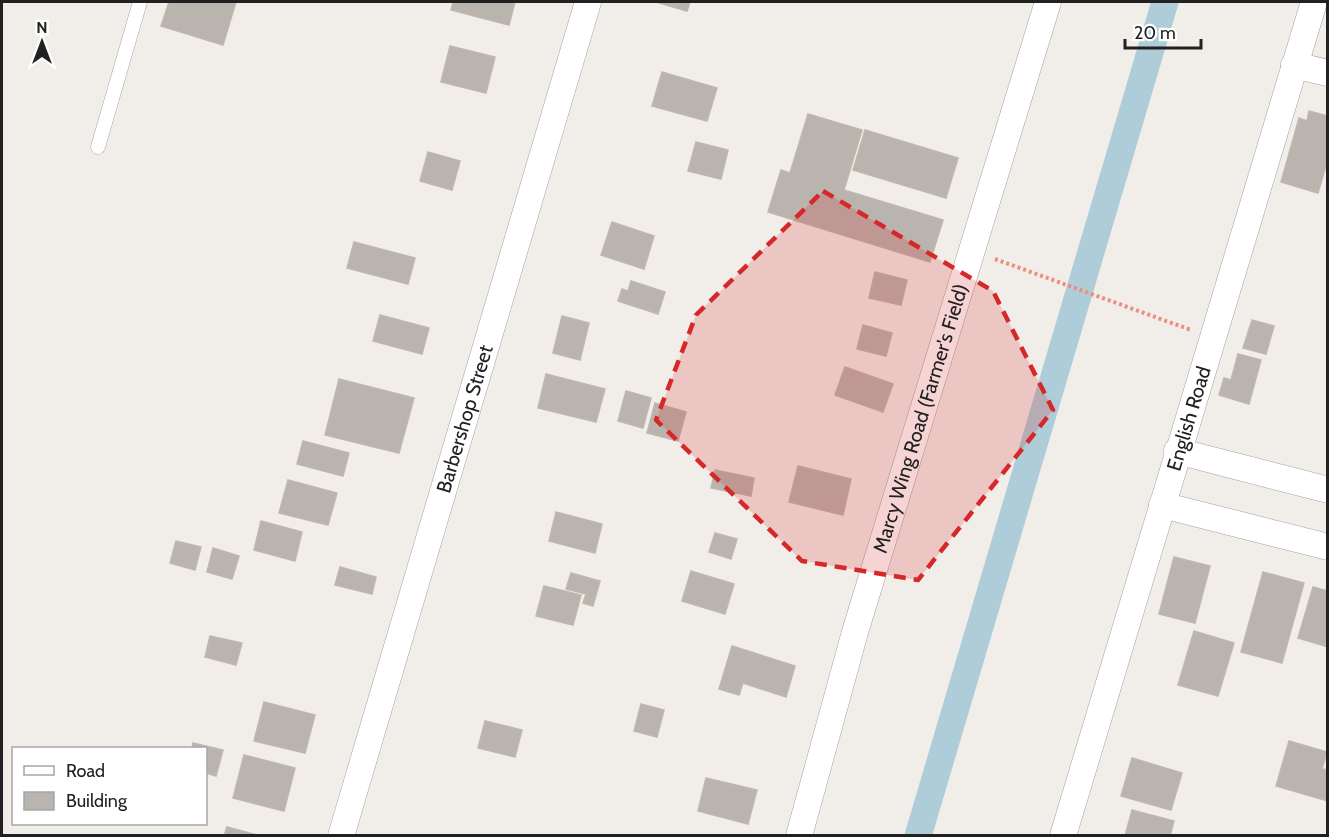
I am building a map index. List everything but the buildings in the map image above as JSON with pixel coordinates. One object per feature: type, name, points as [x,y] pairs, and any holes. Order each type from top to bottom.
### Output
[{"type":"street","name":"Barbershop Street","points":[[341,836],[588,2]]},
{"type":"street","name":"Marcy Wing Road (Farmer's Field)","points":[[799,836],[855,632],[1048,2]]},
{"type":"street","name":"English Road","points":[[1062,836],[1294,65],[1318,5]]},
{"type":"street","points":[[1294,65],[1328,73]]},
{"type":"street","points":[[1178,451],[1328,490]]},
{"type":"street","points":[[1162,504],[1328,547]]},
{"type":"lane","points":[[98,147],[140,2]]},
{"type":"path","points":[[972,250],[1095,297],[1191,330]]},
{"type":"highlighted area","points":[[823,191],[993,291],[1053,410],[918,580],[802,561],[656,420],[696,315]]},
{"type":"waterway","points":[[918,836],[1165,2]]}]
